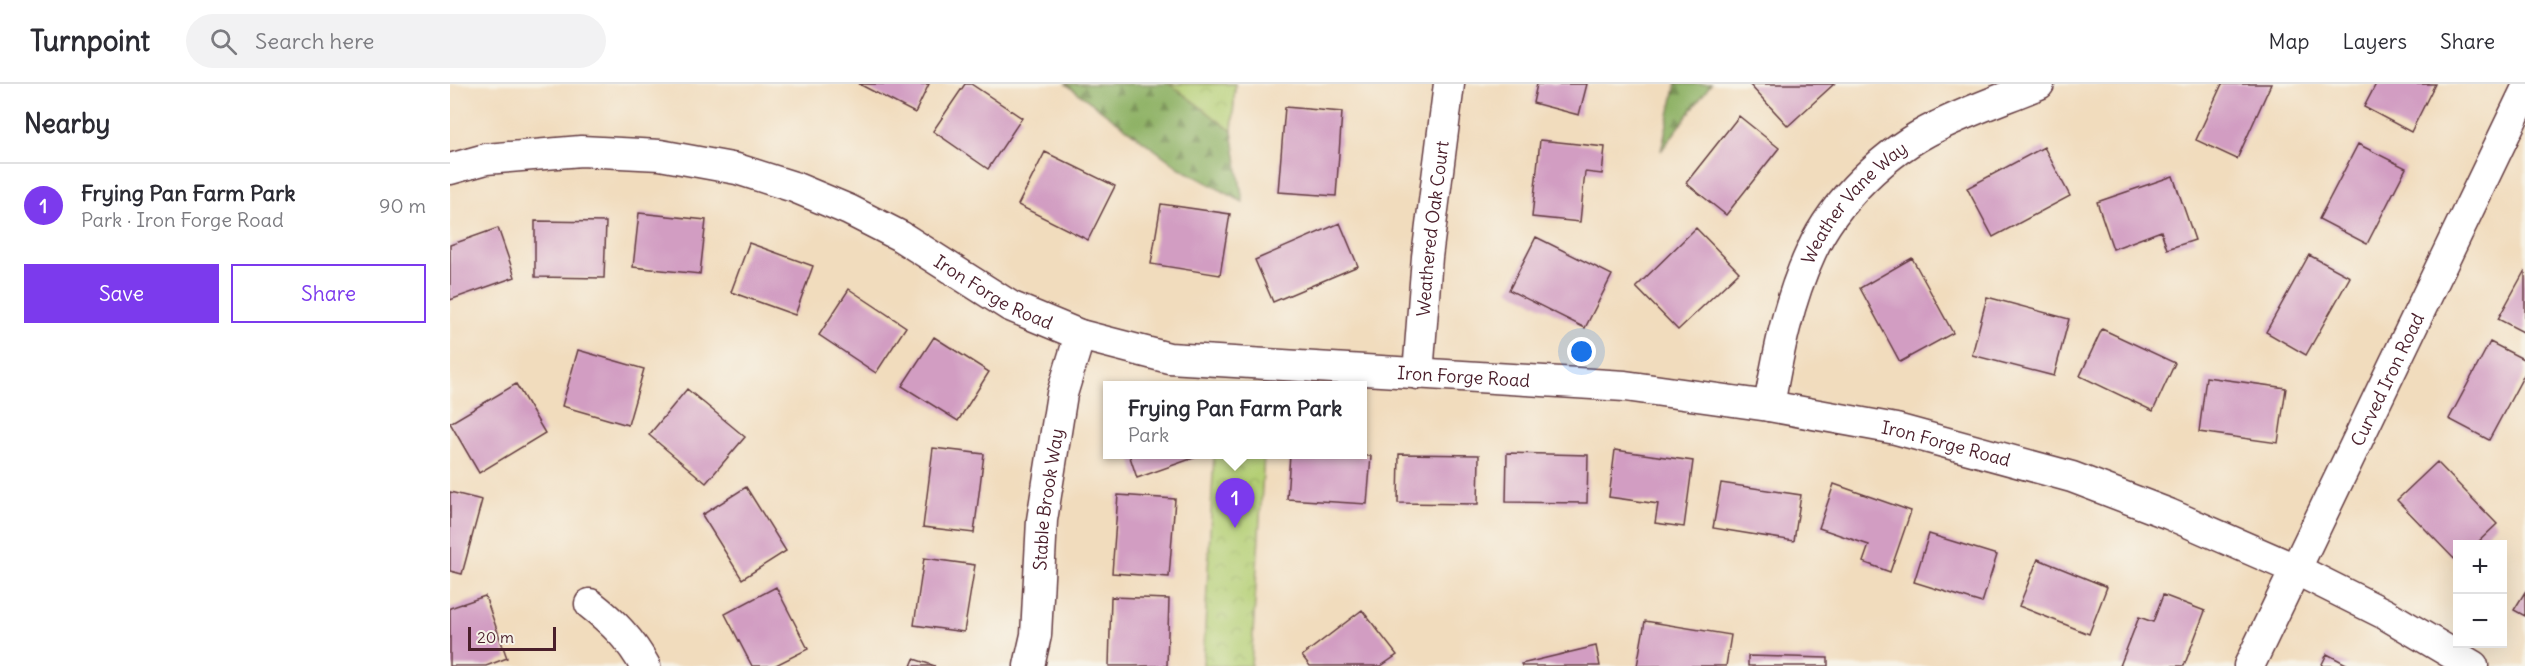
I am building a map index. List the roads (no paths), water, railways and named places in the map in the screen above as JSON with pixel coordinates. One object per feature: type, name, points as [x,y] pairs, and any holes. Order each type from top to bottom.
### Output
[{"type":"street","name":"Weathered Oak Court","points":[[1418,374],[1427,256],[1449,84]]},
{"type":"street","name":"Weather Vane Way","points":[[1769,406],[1790,308],[1811,251],[1844,200],[1872,171],[1903,146],[1937,126],[2039,84]]},
{"type":"street","name":"Curved Iron Road","points":[[2249,666],[2525,92]]},
{"type":"street","name":"Iron Forge Road","points":[[450,169],[486,159],[581,151],[660,155],[737,169],[794,187],[849,210],[900,236],[1010,306],[1080,335],[1169,358],[1625,386],[1769,406],[1896,429],[2072,477],[2169,514],[2295,569],[2385,614],[2473,666]]},
{"type":"street","name":"Stable Brook Way","points":[[1029,666],[1036,634],[1042,520],[1062,394],[1080,335]]},
{"type":"street","points":[[590,604],[615,624],[635,648],[645,666]]},
{"type":"place","name":"Frying Pan Farm Park","points":[[1235,528]]}]
